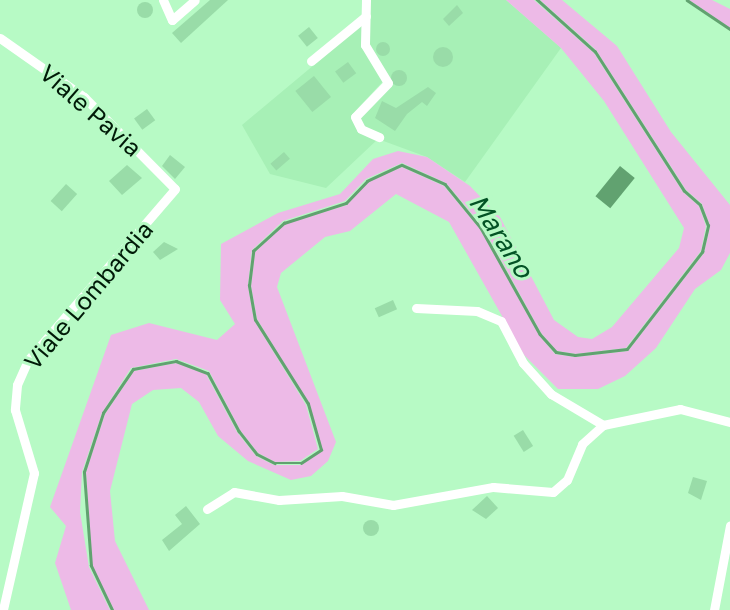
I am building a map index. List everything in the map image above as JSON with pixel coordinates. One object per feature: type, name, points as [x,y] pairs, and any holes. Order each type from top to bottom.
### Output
[{"type":"street","points":[[163,0],[172,20],[195,0]]},
{"type":"street","points":[[366,0],[365,45],[388,83],[355,117],[361,129],[379,136]]},
{"type":"street","points":[[312,61],[366,16]]},
{"type":"street","name":"Viale Pavia","points":[[0,38],[84,97],[175,189]]},
{"type":"street","name":"Viale Lombardia","points":[[3,610],[34,473],[15,410],[17,385],[28,360],[175,189]]},
{"type":"street","points":[[416,308],[477,311],[501,321],[523,363],[551,394],[603,425]]},
{"type":"street","points":[[207,509],[234,492],[279,500],[342,496],[393,505],[493,487],[553,492],[567,480],[582,444],[603,425],[680,409],[730,422]]},
{"type":"street","points":[[715,610],[730,525]]},
{"type":"shaded area","points":[[370,0],[506,0],[561,48],[465,182],[427,157],[378,139],[326,188],[270,174],[242,125],[363,24],[363,46],[384,80],[351,116],[359,131],[362,113],[392,83],[369,45]]},
{"type":"shaded area","points":[[506,0],[534,0],[594,53],[683,192],[699,206],[706,226],[701,251],[626,348],[576,354],[557,351],[541,333],[483,227],[446,183],[402,163],[366,179],[345,201],[283,221],[252,250],[248,286],[254,320],[306,405],[318,449],[300,461],[275,462],[258,453],[240,430],[209,371],[176,359],[131,368],[102,413],[82,472],[80,512],[89,567],[110,610],[71,610],[55,563],[66,526],[50,507],[111,335],[149,323],[217,340],[235,324],[220,300],[221,244],[278,213],[340,194],[373,159],[398,151],[427,157],[470,186],[500,217],[554,320],[578,337],[592,339],[612,327],[679,248],[684,228],[604,101],[561,48]]},
{"type":"shaded area","points":[[540,0],[562,0],[617,46],[671,132],[730,205],[730,253],[721,270],[695,289],[656,348],[625,376],[598,389],[558,389],[524,355],[449,222],[396,194],[350,231],[325,237],[281,273],[277,287],[336,442],[328,461],[311,476],[291,480],[248,461],[218,436],[199,402],[181,388],[153,390],[132,404],[110,491],[115,541],[149,610],[114,610],[92,566],[86,472],[105,414],[134,371],[176,363],[206,374],[237,432],[256,456],[274,465],[301,465],[322,450],[309,404],[257,319],[251,286],[255,252],[285,224],[347,205],[368,182],[402,167],[444,186],[480,229],[539,335],[555,354],[575,357],[628,351],[704,253],[710,226],[702,204],[686,190],[596,50]]},
{"type":"shaded area","points":[[689,0],[712,0],[730,9],[730,28]]},
{"type":"shaded area","points":[[620,166],[635,178],[610,208],[595,196]]},
{"type":"building","points":[[210,0],[228,0],[181,43],[172,33]]},
{"type":"building","points":[[142,2],[148,2],[153,10],[151,16],[142,18],[137,13],[137,7]]},
{"type":"building","points":[[457,5],[463,13],[449,26],[443,19]]},
{"type":"building","points":[[309,27],[318,38],[307,47],[298,36]]},
{"type":"building","points":[[383,42],[388,44],[388,54],[383,56],[378,54],[376,49],[378,44]]},
{"type":"building","points":[[443,47],[450,50],[453,57],[450,64],[443,67],[436,64],[433,57],[436,50]]},
{"type":"building","points":[[348,62],[356,73],[343,83],[335,71]]},
{"type":"building","points":[[399,70],[407,78],[399,86],[391,78]]},
{"type":"building","points":[[314,76],[331,97],[312,112],[295,91]]},
{"type":"building","points":[[428,87],[436,93],[427,106],[422,102],[407,114],[395,131],[375,118],[382,101],[396,108]]},
{"type":"building","points":[[147,109],[155,120],[142,130],[134,118]]},
{"type":"building","points":[[284,152],[290,159],[276,171],[270,164]]},
{"type":"building","points":[[170,155],[185,167],[175,179],[162,166]]},
{"type":"building","points":[[127,165],[142,178],[122,195],[109,181]]},
{"type":"building","points":[[66,184],[77,194],[62,211],[51,201]]},
{"type":"building","points":[[164,242],[178,249],[160,260],[153,252]]},
{"type":"building","points":[[393,300],[397,309],[379,317],[375,308]]},
{"type":"building","points":[[523,430],[533,446],[524,452],[514,436]]},
{"type":"building","points":[[693,477],[707,481],[701,500],[688,493]]},
{"type":"building","points":[[487,496],[498,508],[486,519],[472,510]]},
{"type":"building","points":[[186,506],[200,524],[169,551],[162,540],[182,524],[175,515]]},
{"type":"building","points":[[371,520],[377,522],[377,534],[371,536],[365,534],[363,528],[365,522]]},
{"type":"waterway","name":"Marano","points":[[112,610],[91,566],[84,472],[103,413],[133,369],[176,361],[208,373],[239,431],[257,454],[275,463],[301,463],[321,450],[308,404],[255,320],[249,286],[253,251],[284,223],[346,203],[367,181],[402,165],[445,184],[481,228],[540,334],[556,352],[575,355],[627,349],[702,252],[708,226],[700,205],[684,191],[595,52],[537,0]]},
{"type":"waterway","name":"Marano","points":[[687,0],[730,29]]}]
